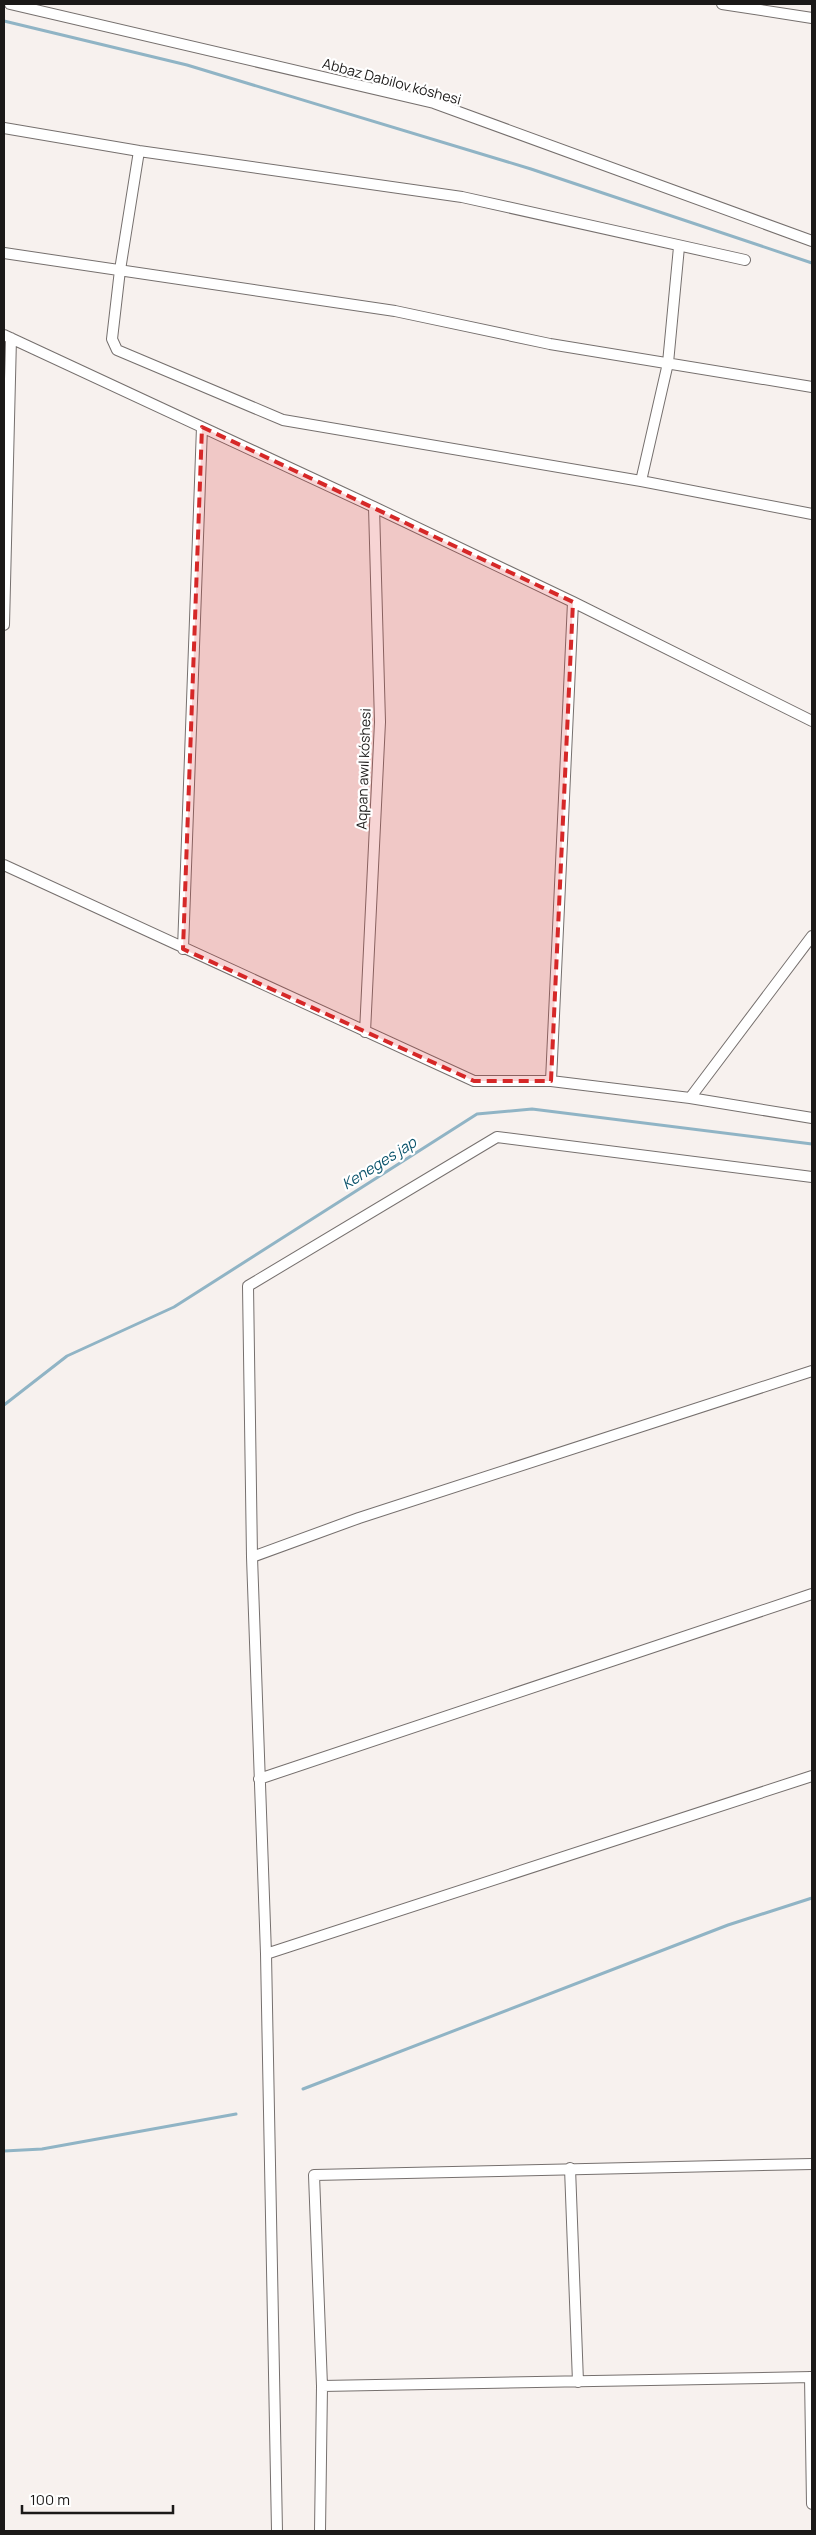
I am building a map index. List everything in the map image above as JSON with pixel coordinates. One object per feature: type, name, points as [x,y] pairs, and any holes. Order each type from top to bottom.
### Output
[{"type":"street","name":"Abbaz Dabilov kóshesi","points":[[10,4],[434,103],[812,241]]},
{"type":"street","points":[[722,4],[747,6],[812,18]]},
{"type":"street","points":[[4,128],[138,151],[462,198],[746,260]]},
{"type":"street","points":[[138,151],[120,270],[112,339],[117,350],[282,420],[641,481],[812,514]]},
{"type":"street","points":[[641,481],[668,363],[680,247]]},
{"type":"street","points":[[4,253],[395,311],[550,344],[812,387]]},
{"type":"street","points":[[4,625],[7,336],[374,506],[573,602],[812,721]]},
{"type":"street","points":[[183,949],[202,427]]},
{"type":"street","name":"Aqpan awıl kóshesi","points":[[365,1032],[380,722],[374,506]]},
{"type":"street","points":[[551,1081],[573,602]]},
{"type":"street","points":[[4,865],[474,1082],[551,1081],[690,1098],[812,1118]]},
{"type":"street","points":[[690,1098],[812,936]]},
{"type":"street","points":[[277,2531],[266,1954],[252,1557],[248,1286],[497,1138],[812,1177]]},
{"type":"street","points":[[252,1557],[359,1518],[812,1371]]},
{"type":"street","points":[[259,1780],[812,1594]]},
{"type":"street","points":[[266,1954],[812,1776]]},
{"type":"street","points":[[320,2531],[322,2386],[314,2175],[812,2164]]},
{"type":"street","points":[[570,2168],[578,2382]]},
{"type":"street","points":[[322,2386],[811,2377],[812,2504]]},
{"type":"highlighted area","points":[[202,427],[573,602],[551,1081],[474,1081],[183,949]]},
{"type":"waterway","points":[[4,21],[187,65],[531,169],[812,263]]},
{"type":"waterway","name":"Keneges jap","points":[[4,1405],[67,1356],[174,1307],[477,1114],[532,1109],[812,1144]]},
{"type":"waterway","points":[[303,2089],[728,1925],[812,1898]]},
{"type":"waterway","points":[[4,2151],[42,2149],[236,2114]]}]
